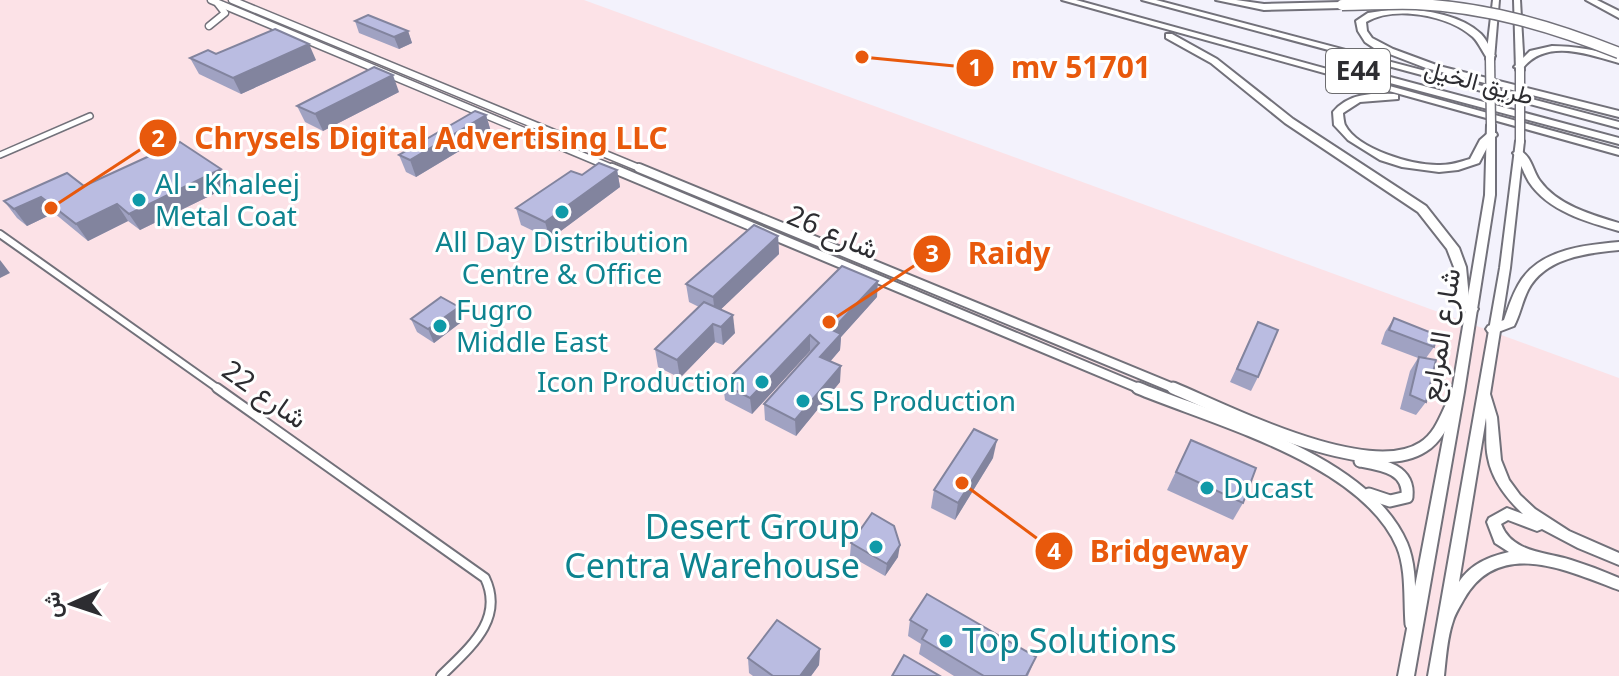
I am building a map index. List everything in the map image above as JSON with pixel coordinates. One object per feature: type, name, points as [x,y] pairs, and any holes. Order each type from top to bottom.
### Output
[{"type":"highway","points":[[1058,0],[1159,32],[1202,53],[1289,121],[1410,199],[1432,219],[1453,248],[1460,267],[1462,299],[1471,309]]},
{"type":"highway","points":[[1066,0],[1619,154]]},
{"type":"highway","name":"طريق الخيل","points":[[1097,0],[1619,141]]},
{"type":"highway","name":"طريق الخيل","points":[[1146,0],[1619,125]]},
{"type":"highway","points":[[1177,0],[1619,112]]},
{"type":"highway","points":[[1219,0],[1265,3],[1313,0]]},
{"type":"highway","points":[[1219,0],[1249,6],[1416,4],[1469,10],[1543,26],[1619,53]]},
{"type":"highway","points":[[1590,0],[1619,15]]},
{"type":"highway","points":[[1435,67],[1374,44],[1362,32],[1361,21],[1371,13],[1386,11],[1433,15],[1474,32],[1490,57]]},
{"type":"highway","points":[[1520,68],[1533,53],[1549,50],[1580,51],[1619,60]]},
{"type":"highway","points":[[1439,104],[1393,97],[1368,97],[1342,106],[1337,118],[1346,134],[1367,149],[1396,162],[1425,168],[1449,168],[1475,161],[1492,130]]},
{"type":"highway","points":[[1519,147],[1536,184],[1555,200],[1585,216],[1619,227]]},
{"type":"highway","points":[[1493,329],[1509,323],[1531,275],[1547,262],[1570,254],[1619,246]]},
{"type":"highway","points":[[1570,254],[1619,254]]},
{"type":"main road","name":"شارع المرابع","points":[[1406,676],[1458,392],[1491,183],[1490,57],[1496,0]]},
{"type":"main road","name":"شارع المرابع","points":[[1436,676],[1505,268],[1519,147],[1517,0]]},
{"type":"main road","points":[[1483,390],[1492,421],[1494,455],[1502,478],[1528,511],[1567,538]]},
{"type":"main road","points":[[1529,558],[1500,539],[1494,527],[1496,518],[1514,515],[1619,559]]},
{"type":"main road","points":[[1445,619],[1479,570],[1496,562],[1529,558],[1569,566],[1619,584]]},
{"type":"street","name":"شارع 26","points":[[232,0],[1304,442],[1367,456],[1414,452],[1434,439],[1458,392]]},
{"type":"street","name":"شارع 26","points":[[213,1],[1321,467],[1359,489],[1389,519],[1408,567],[1412,647]]},
{"type":"street","points":[[209,26],[225,13],[213,1]]},
{"type":"street","points":[[243,13],[261,12]]},
{"type":"street","points":[[0,155],[90,116]]},
{"type":"street","points":[[564,148],[578,142]]},
{"type":"street","name":"شارع 22","points":[[0,234],[479,573],[489,584],[494,599],[485,628],[441,676]]},
{"type":"street","points":[[1304,442],[1343,457],[1393,469],[1406,480],[1409,489],[1404,499],[1390,501],[1359,489]]},
{"type":"shaded area","points":[[0,0],[584,0],[1619,378],[1619,676],[0,676]]},
{"type":"building","points":[[368,15],[408,31],[394,37],[355,21]]},
{"type":"building","points":[[275,29],[309,44],[233,78],[190,58],[208,50],[216,54]]},
{"type":"building","points":[[374,67],[393,75],[315,114],[297,106]]},
{"type":"building","points":[[475,111],[486,115],[410,160],[399,155]]},
{"type":"building","points":[[180,142],[221,169],[129,214],[117,204],[76,224],[41,197],[14,209],[4,201],[67,173],[84,186]]},
{"type":"building","points":[[599,163],[617,170],[545,222],[516,208],[571,171],[582,175]]},
{"type":"building","points":[[754,225],[778,236],[713,297],[686,284]]},
{"type":"building","points":[[842,266],[878,281],[832,330],[841,334],[820,357],[841,366],[795,420],[764,404],[819,343],[810,335],[750,398],[723,384]]},
{"type":"building","points":[[441,297],[459,307],[428,329],[411,319]]},
{"type":"building","points":[[704,302],[733,315],[721,327],[713,324],[677,360],[655,349]]},
{"type":"building","points":[[1394,318],[1437,335],[1434,347],[1389,330]]},
{"type":"building","points":[[1258,322],[1278,330],[1258,377],[1237,369]]},
{"type":"building","points":[[1419,357],[1436,360],[1426,402],[1410,395]]},
{"type":"building","points":[[974,429],[997,440],[958,503],[934,490]]},
{"type":"building","points":[[1191,440],[1256,468],[1243,503],[1176,472]]},
{"type":"building","points":[[872,513],[894,526],[900,545],[887,564],[851,543]]},
{"type":"building","points":[[927,594],[1036,657],[1026,676],[984,676],[922,639],[927,630],[910,620]]},
{"type":"building","points":[[777,620],[820,649],[800,676],[773,676],[748,658]]},
{"type":"building","points":[[904,655],[940,676],[892,676]]},
{"type":"place","name":"mv 51701","points":[[862,57]]},
{"type":"place","name":"Al - Khaleej Metal Coat","points":[[139,200]]},
{"type":"place","name":"Chrysels Digital Advertising LLC","points":[[51,208]]},
{"type":"place","name":"All Day Distribution Centre & Office","points":[[562,212]]},
{"type":"place","name":"Raidy","points":[[829,322]]},
{"type":"place","name":"Fugro Middle East","points":[[440,326]]},
{"type":"place","name":"Icon Production","points":[[762,382]]},
{"type":"place","name":"SLS Production","points":[[803,401]]},
{"type":"place","name":"Bridgeway","points":[[962,483]]},
{"type":"place","name":"Ducast","points":[[1207,488]]},
{"type":"place","name":"Desert Group Centra Warehouse","points":[[876,547]]},
{"type":"place","name":"Top Solutions","points":[[946,641]]}]
